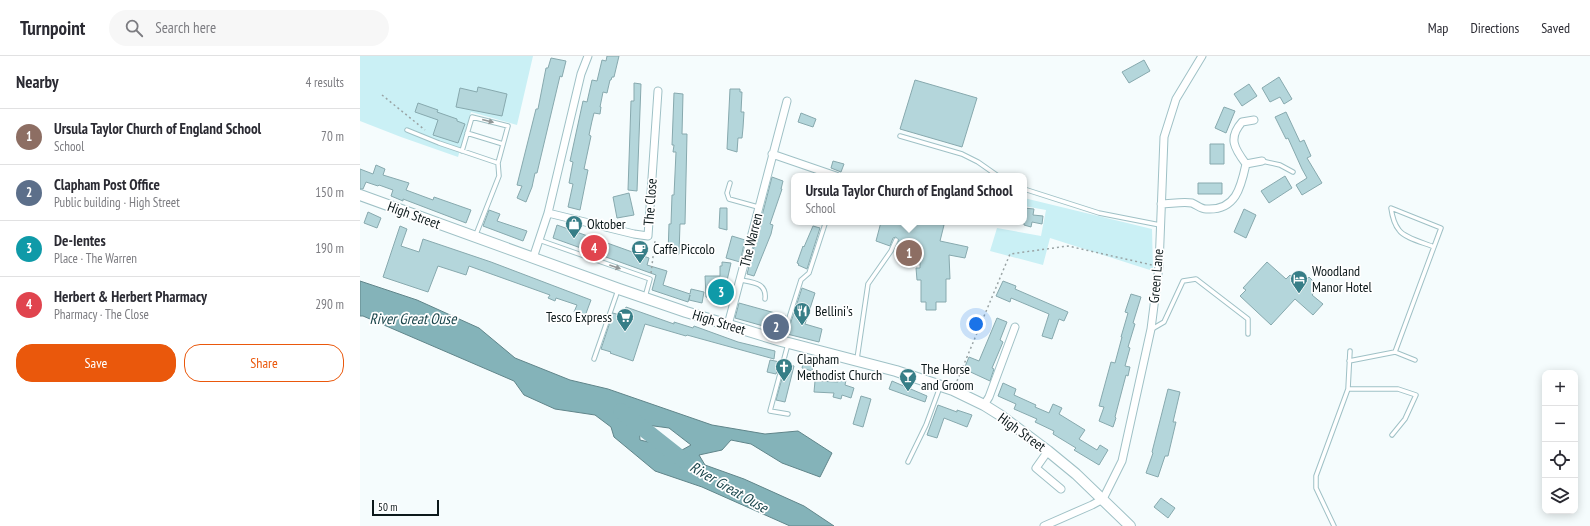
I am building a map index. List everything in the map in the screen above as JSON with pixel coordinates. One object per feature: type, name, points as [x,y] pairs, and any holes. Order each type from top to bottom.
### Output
[{"type":"street","points":[[533,258],[548,213],[581,74],[588,56]]},
{"type":"street","name":"Green Lane","points":[[1103,499],[1122,461],[1151,329],[1159,266],[1164,137],[1176,99],[1202,56]]},
{"type":"street","name":"The Close","points":[[548,213],[648,236],[658,91]]},
{"type":"street","name":"The Warren","points":[[728,325],[787,101]]},
{"type":"street","points":[[1161,204],[1191,203],[1205,209],[1219,208],[1234,200],[1242,186],[1246,164],[1233,142],[1235,130],[1242,122],[1254,120]]},
{"type":"street","points":[[772,154],[827,173]]},
{"type":"street","points":[[1246,164],[1262,161]]},
{"type":"street","name":"High Street","points":[[360,196],[645,298],[728,325],[785,342],[896,371],[953,390],[984,405],[1010,422],[1048,451],[1103,499],[1130,526]]},
{"type":"street","points":[[984,405],[989,397],[1016,327]]},
{"type":"street","points":[[1048,451],[1036,468],[1061,489]]},
{"type":"street","points":[[1044,526],[1103,499]]},
{"type":"lane","points":[[462,151],[472,117],[508,126],[498,163],[499,176],[474,238]]},
{"type":"lane","points":[[407,130],[439,143],[498,163]]},
{"type":"lane","points":[[467,133],[503,144]]},
{"type":"lane","points":[[900,136],[962,154],[978,162],[994,173]]},
{"type":"lane","points":[[1262,161],[1280,165],[1293,172]]},
{"type":"lane","points":[[730,183],[727,193],[729,199],[759,207]]},
{"type":"lane","points":[[1027,190],[1099,213],[1160,225]]},
{"type":"lane","points":[[1394,352],[1441,228],[1391,208],[1393,218],[1399,231],[1409,237],[1434,246]]},
{"type":"lane","points":[[788,414],[770,411],[785,342],[801,280],[809,273],[825,225]]},
{"type":"lane","points":[[539,240],[650,279],[645,298]]},
{"type":"lane","points":[[856,360],[868,284],[891,251],[896,240]]},
{"type":"lane","points":[[1151,329],[1164,322],[1183,281],[1196,279],[1248,319],[1248,334]]},
{"type":"lane","points":[[740,280],[756,283],[762,287],[766,292],[765,298]]},
{"type":"lane","points":[[594,359],[618,289]]},
{"type":"lane","points":[[1334,526],[1316,488],[1316,476],[1348,389],[1350,351]]},
{"type":"lane","points":[[1350,361],[1394,352],[1415,360]]},
{"type":"lane","points":[[908,462],[926,425],[940,386]]},
{"type":"lane","points":[[1348,389],[1398,389],[1416,394],[1406,419],[1392,435]]},
{"type":"path","points":[[382,95],[428,132]]},
{"type":"path","points":[[650,279],[655,238]]},
{"type":"path","points":[[953,390],[1010,254],[1068,246],[1159,266]]},
{"type":"shaded area","points":[[360,56],[533,56],[517,125],[471,112],[458,157],[360,121]]},
{"type":"shaded area","points":[[1027,199],[1152,229],[1153,271],[1050,238],[1043,265],[990,251],[997,228],[1041,236],[1046,210],[1027,207]]},
{"type":"water","name":"River Great Ouse","points":[[360,281],[417,300],[479,328],[515,358],[570,380],[608,389],[712,425],[765,434],[798,431],[832,453],[820,477],[782,463],[751,444],[731,440],[722,450],[699,455],[705,465],[744,479],[804,506],[834,526],[790,526],[702,487],[655,471],[614,437],[611,427],[595,415],[555,409],[524,395],[514,381],[360,316]],"holes":[[[639,424],[669,428],[691,445],[682,450],[640,440]]]},
{"type":"building","points":[[607,56],[619,56],[614,77],[610,80],[607,93],[603,92],[600,114],[594,113],[584,169],[588,170],[580,210],[568,207],[573,184],[569,183],[573,162],[570,161],[583,101],[587,102],[592,80],[597,81],[602,60],[606,61]]},
{"type":"building","points":[[551,58],[566,61],[562,77],[560,76],[537,173],[535,173],[532,187],[526,202],[517,198],[522,186],[517,185],[536,109],[538,109],[546,68],[548,68]]},
{"type":"building","points":[[1144,60],[1150,71],[1129,83],[1122,72]]},
{"type":"building","points":[[1279,77],[1292,99],[1284,104],[1280,97],[1270,102],[1262,88]]},
{"type":"building","points":[[915,80],[977,98],[962,147],[900,129]]},
{"type":"building","points":[[634,83],[641,84],[637,191],[628,190],[631,101],[634,101]]},
{"type":"building","points":[[1249,84],[1257,96],[1242,106],[1234,94]]},
{"type":"building","points":[[478,87],[507,94],[502,116],[456,107],[460,88],[477,92]]},
{"type":"building","points":[[730,89],[740,89],[740,92],[742,92],[741,112],[744,112],[743,128],[742,138],[738,138],[737,152],[727,149]]},
{"type":"building","points":[[674,93],[683,94],[682,134],[687,134],[685,224],[680,224],[679,254],[668,254],[669,224],[671,224],[672,195],[674,195],[676,152],[673,152],[674,145],[672,145]]},
{"type":"building","points":[[418,103],[438,110],[437,112],[457,119],[457,121],[465,124],[458,143],[433,135],[438,120],[415,112]]},
{"type":"building","points":[[1224,107],[1235,111],[1226,133],[1215,128]]},
{"type":"building","points":[[1286,112],[1300,142],[1304,140],[1311,156],[1307,158],[1322,183],[1302,195],[1296,185],[1307,178],[1288,138],[1286,139],[1275,117]]},
{"type":"building","points":[[801,113],[816,119],[813,127],[798,122]]},
{"type":"building","points":[[1210,144],[1224,144],[1224,164],[1210,164]]},
{"type":"building","points":[[833,161],[844,164],[841,172],[831,168]]},
{"type":"building","points":[[376,165],[385,169],[383,175],[409,183],[406,190],[433,200],[434,197],[471,210],[466,223],[403,199],[403,201],[391,196],[393,190],[379,185],[366,182],[363,189],[360,189],[360,169],[373,174]]},
{"type":"building","points":[[1285,176],[1292,188],[1269,203],[1261,191]]},
{"type":"building","points":[[772,177],[783,181],[782,189],[770,224],[773,225],[771,234],[754,276],[747,274]]},
{"type":"building","points":[[1198,183],[1222,183],[1222,194],[1198,194]]},
{"type":"building","points":[[629,193],[634,215],[617,218],[613,197]]},
{"type":"building","points":[[720,208],[727,208],[727,230],[719,228]]},
{"type":"building","points":[[1027,208],[1034,209],[1033,215],[1043,216],[1042,224],[1032,222],[1031,227],[1024,225],[1027,225]]},
{"type":"building","points":[[1244,209],[1256,215],[1246,238],[1234,232]]},
{"type":"building","points":[[489,210],[500,214],[497,221],[527,231],[523,241],[483,226]]},
{"type":"building","points":[[368,212],[381,218],[377,228],[364,223]]},
{"type":"building","points":[[557,225],[649,258],[647,265],[667,271],[663,285],[690,294],[691,289],[704,292],[702,303],[689,300],[690,295],[688,302],[652,290],[656,275],[553,238]]},
{"type":"building","points":[[880,225],[944,225],[940,241],[968,247],[965,258],[949,255],[950,279],[946,279],[946,302],[936,302],[936,310],[926,310],[926,302],[921,302],[921,280],[917,280],[916,268],[920,268],[920,248],[907,245],[906,250],[896,247],[899,240],[896,237],[893,238],[890,246],[876,241]]},
{"type":"building","points":[[400,226],[407,229],[401,246],[419,252],[423,239],[491,262],[591,300],[585,316],[574,312],[577,305],[556,298],[555,301],[548,298],[550,295],[469,266],[466,275],[438,266],[428,292],[383,277]]},
{"type":"building","points":[[813,226],[820,228],[807,269],[798,265],[799,264],[797,263],[803,246],[804,247]]},
{"type":"building","points":[[732,236],[745,240],[740,262],[726,258]]},
{"type":"building","points":[[722,262],[731,263],[724,301],[706,297],[705,276],[720,276],[720,266],[722,266]]},
{"type":"building","name":"Woodland Manor Hotel","points":[[1267,262],[1286,279],[1290,275],[1301,285],[1309,277],[1319,287],[1312,295],[1323,304],[1313,315],[1295,299],[1271,325],[1240,296],[1246,290],[1243,288]]},
{"type":"building","points":[[1003,281],[1016,286],[1015,289],[1068,312],[1064,321],[1059,319],[1052,339],[1042,336],[1049,314],[1011,298],[1010,302],[996,296]]},
{"type":"building","points":[[802,288],[815,293],[805,324],[822,329],[819,342],[787,334]]},
{"type":"building","points":[[1131,294],[1141,297],[1133,323],[1135,324],[1128,347],[1130,348],[1125,366],[1130,367],[1128,376],[1126,375],[1113,427],[1099,421],[1104,407],[1099,406],[1111,362],[1115,363],[1128,313],[1125,312]]},
{"type":"building","points":[[739,303],[786,316],[781,331],[735,318]]},
{"type":"building","points":[[626,307],[674,324],[674,322],[693,328],[694,326],[738,342],[775,351],[774,359],[645,324],[633,361],[601,349],[613,313],[623,316]]},
{"type":"building","points":[[997,318],[1007,322],[1000,340],[1003,342],[992,368],[994,369],[990,381],[964,369],[969,357],[979,361]]},
{"type":"building","points":[[804,359],[814,361],[812,371],[802,368]]},
{"type":"building","points":[[770,360],[780,362],[776,374],[767,372]]},
{"type":"building","name":"Clapham Methodist Church","points":[[786,364],[794,366],[785,402],[776,400]]},
{"type":"building","points":[[839,378],[846,380],[845,385],[854,388],[851,398],[842,395],[841,399],[833,397],[834,393],[814,392],[815,381],[838,382]]},
{"type":"building","name":"The Horse and Groom","points":[[892,381],[927,396],[925,402],[889,389]]},
{"type":"building","points":[[1003,383],[1016,389],[1014,395],[1049,413],[1053,404],[1062,408],[1059,414],[1085,430],[1079,439],[1097,450],[1100,445],[1108,450],[1099,465],[1074,450],[1076,448],[1053,434],[1054,431],[1035,422],[1037,419],[1014,409],[1016,404],[998,396]]},
{"type":"building","points":[[1168,389],[1180,392],[1173,422],[1176,422],[1168,456],[1165,456],[1158,477],[1146,473],[1153,453],[1152,452]]},
{"type":"building","points":[[861,396],[871,399],[863,427],[853,424]]},
{"type":"building","points":[[938,405],[957,412],[957,410],[972,415],[967,427],[944,418],[937,438],[927,435]]},
{"type":"building","points":[[1161,498],[1175,508],[1168,518],[1154,507]]},
{"type":"waterway","name":"River Great Ouse","points":[[621,411],[683,460]]},
{"type":"place","name":"Oktober","points":[[574,239]]},
{"type":"place","name":"Herbert & Herbert Pharmacy","points":[[594,248]]},
{"type":"place","name":"Ursula Taylor Church of England School","points":[[909,253]]},
{"type":"place","name":"Caffe Piccolo","points":[[640,264]]},
{"type":"place","name":"De-Ientes","points":[[721,292]]},
{"type":"place","name":"Woodland Manor Hotel","points":[[1299,294]]},
{"type":"place","name":"Bellini's","points":[[802,326]]},
{"type":"place","name":"Clapham Post Office","points":[[776,327]]},
{"type":"place","name":"Tesco Express","points":[[625,332]]},
{"type":"place","name":"Clapham Methodist Church","points":[[784,382]]},
{"type":"place","name":"The Horse and Groom","points":[[908,392]]}]
